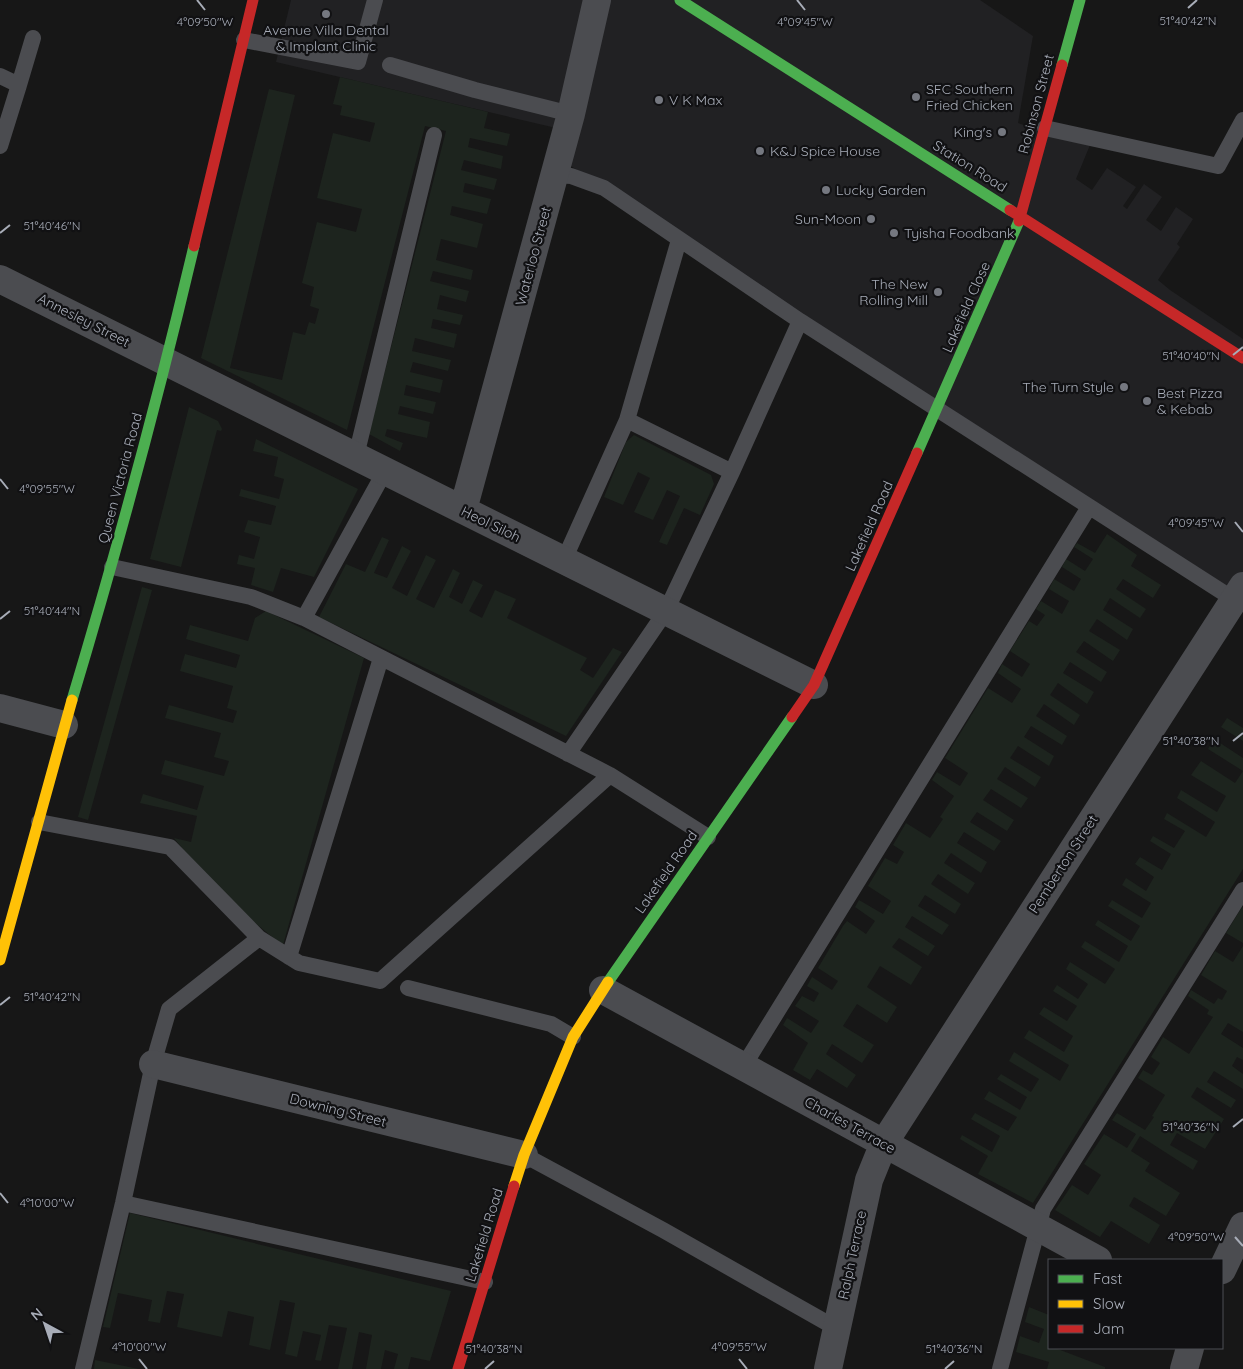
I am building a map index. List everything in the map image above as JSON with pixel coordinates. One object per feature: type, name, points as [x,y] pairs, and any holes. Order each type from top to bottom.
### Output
[{"type":"street","name":"Queen Victoria Road","points":[[0,960],[64,725],[112,566],[167,362],[253,0]]},
{"type":"street","name":"Waterloo Street","points":[[463,510],[555,175],[597,0]]},
{"type":"street","name":"Station Road","points":[[680,0],[1243,358]]},
{"type":"street","name":"Robinson Street","points":[[1021,217],[1080,0]]},
{"type":"street","name":"Lakefield Close","points":[[938,408],[1021,217]]},
{"type":"street","name":"Annesley Street","points":[[0,278],[167,362]]},
{"type":"street","name":"Heol Siloh","points":[[167,362],[814,685]]},
{"type":"street","name":"Lakefield Road","points":[[458,1369],[524,1155],[573,1037],[602,990],[814,685],[938,408]]},
{"type":"street","name":"Pemberton Street","points":[[884,1143],[1240,597]]},
{"type":"street","points":[[0,708],[64,725]]},
{"type":"street","name":"Charles Terrace","points":[[602,990],[1096,1259]]},
{"type":"street","name":"Downing Street","points":[[152,1064],[524,1155]]},
{"type":"street","name":"Ralph Terrace","points":[[828,1369],[869,1180],[884,1143]]},
{"type":"street","points":[[1223,1268],[1243,1226]]},
{"type":"street","points":[[1184,1369],[1190,1349]]},
{"type":"lane","points":[[244,40],[358,62],[375,0]]},
{"type":"lane","points":[[0,146],[33,38]]},
{"type":"lane","points":[[390,65],[475,90],[571,114]]},
{"type":"lane","points":[[0,76],[19,85]]},
{"type":"lane","points":[[1046,128],[1218,166],[1243,120]]},
{"type":"lane","points":[[356,456],[434,135]]},
{"type":"lane","points":[[555,175],[571,176],[604,188],[800,321],[938,408],[1088,507],[1240,597]]},
{"type":"lane","points":[[564,560],[627,420],[679,240]]},
{"type":"lane","points":[[568,754],[666,611],[732,472],[800,321]]},
{"type":"lane","points":[[627,420],[732,472]]},
{"type":"lane","points":[[304,618],[384,470]]},
{"type":"lane","points":[[743,1067],[1088,507]]},
{"type":"lane","points":[[112,566],[252,597],[304,618],[610,775],[708,837]]},
{"type":"lane","points":[[289,957],[381,658]]},
{"type":"lane","points":[[39,822],[170,847],[259,938],[299,963],[380,981],[610,775]]},
{"type":"lane","points":[[1000,1369],[1043,1209],[1243,890]]},
{"type":"lane","points":[[83,1369],[123,1203],[152,1064],[169,1009],[259,938]]},
{"type":"lane","points":[[408,988],[551,1024],[573,1037]]},
{"type":"lane","points":[[524,1155],[663,1230],[836,1328]]},
{"type":"lane","points":[[123,1203],[485,1282]]},
{"type":"shaded area","points":[[291,0],[980,0],[1033,36],[1018,123],[1066,140],[1090,145],[1076,179],[1092,190],[1107,168],[1136,187],[1123,206],[1127,209],[1144,184],[1162,197],[1146,220],[1161,231],[1176,207],[1193,219],[1177,244],[1180,247],[1158,280],[1243,339],[1243,596],[563,161],[569,131],[276,62]]},
{"type":"shaded area","points":[[340,77],[488,112],[484,128],[510,134],[507,146],[470,138],[468,147],[503,156],[501,169],[464,160],[461,170],[497,179],[494,190],[465,183],[463,192],[491,199],[487,214],[452,206],[450,215],[483,224],[477,248],[441,239],[436,260],[473,270],[471,280],[433,271],[430,281],[469,291],[466,302],[440,295],[437,309],[463,315],[460,325],[433,319],[431,328],[457,334],[454,348],[415,338],[412,351],[451,360],[448,371],[413,362],[410,372],[443,380],[440,393],[406,385],[404,395],[436,402],[433,414],[400,406],[398,414],[430,422],[427,438],[387,429],[385,436],[403,443],[400,451],[369,434],[446,131],[425,126],[347,430],[201,358],[269,89],[295,95],[230,368],[282,380],[293,332],[305,335],[309,322],[315,324],[319,309],[310,306],[314,287],[302,283],[317,222],[356,232],[362,209],[317,198],[333,133],[370,142],[375,123],[340,115],[342,106],[333,104]]},
{"type":"shaded area","points":[[189,407],[218,421],[222,429],[221,431],[217,430],[181,567],[150,559]]},
{"type":"shaded area","points":[[634,435],[711,475],[714,484],[700,515],[684,508],[667,545],[659,542],[680,496],[667,490],[653,520],[634,512],[650,478],[638,472],[623,505],[604,497],[626,442]]},
{"type":"shaded area","points":[[256,439],[358,489],[314,577],[281,568],[273,592],[251,585],[255,568],[237,564],[239,555],[254,559],[260,537],[244,532],[248,520],[271,525],[276,506],[239,496],[241,489],[279,499],[284,479],[274,476],[278,457],[253,451]]},
{"type":"shaded area","points":[[1107,534],[1137,555],[1131,566],[1161,585],[1153,598],[1123,579],[1116,589],[1146,609],[1140,618],[1110,598],[1103,610],[1133,629],[1127,640],[1097,619],[1089,631],[1120,650],[1113,661],[1084,641],[1076,652],[1107,672],[1101,682],[1070,662],[1063,673],[1094,692],[1087,704],[1058,683],[1050,695],[1080,715],[1074,725],[1044,704],[1036,716],[1067,736],[1062,745],[1031,726],[1024,737],[1054,756],[1049,766],[1018,746],[1010,758],[1041,777],[1035,787],[1005,767],[997,779],[1028,798],[1021,808],[991,789],[983,800],[1014,820],[1007,831],[977,812],[970,822],[1001,841],[994,851],[964,832],[957,843],[987,862],[981,873],[951,853],[944,863],[975,883],[968,894],[938,874],[931,884],[961,904],[955,914],[925,895],[918,906],[949,925],[942,935],[912,916],[905,927],[935,946],[928,956],[899,938],[892,947],[922,967],[911,985],[880,966],[867,987],[897,1007],[887,1023],[857,1004],[843,1026],[874,1045],[862,1063],[832,1044],[826,1054],[856,1075],[847,1088],[817,1069],[810,1080],[793,1070],[808,1043],[783,1025],[787,1018],[811,1033],[819,1021],[795,1006],[802,996],[814,1002],[819,993],[807,986],[812,977],[832,990],[838,981],[818,968],[843,926],[847,921],[866,934],[875,921],[855,907],[859,900],[883,914],[891,901],[868,886],[885,858],[897,864],[904,852],[893,845],[906,823],[930,838],[943,819],[940,817],[954,796],[932,780],[937,772],[960,786],[968,773],[945,758],[988,688],[1012,703],[1021,689],[998,673],[1002,664],[1022,677],[1030,664],[1010,651],[1029,621],[1037,626],[1045,615],[1036,609],[1041,601],[1062,614],[1069,601],[1049,589],[1054,579],[1074,591],[1081,579],[1062,567],[1066,559],[1085,571],[1093,559],[1074,547],[1077,543],[1095,553]]},
{"type":"shaded area","points":[[382,537],[389,540],[374,573],[387,578],[402,546],[411,551],[392,588],[407,596],[426,555],[436,560],[416,599],[434,608],[453,569],[460,573],[449,597],[462,604],[473,580],[483,585],[469,611],[482,618],[495,590],[516,599],[507,618],[587,658],[580,670],[593,678],[613,648],[622,652],[566,736],[319,617],[346,564],[365,572]]},
{"type":"shaded area","points":[[142,587],[152,590],[88,820],[78,817]]},
{"type":"shaded area","points":[[266,611],[364,658],[283,945],[225,896],[174,838],[191,842],[197,816],[140,803],[143,794],[197,810],[204,786],[161,774],[165,760],[224,776],[229,761],[214,757],[221,733],[165,718],[169,705],[233,723],[237,711],[227,708],[233,686],[180,671],[185,654],[236,668],[240,655],[186,639],[190,625],[248,641],[255,618]]},
{"type":"shaded area","points":[[1227,718],[1243,728],[1243,741],[1221,727]]},
{"type":"shaded area","points":[[1214,739],[1243,758],[1243,771],[1208,749]]},
{"type":"shaded area","points":[[1201,761],[1235,783],[1243,771],[1243,869],[1033,1203],[978,1174],[988,1156],[960,1139],[962,1135],[992,1152],[1000,1136],[971,1119],[975,1113],[1008,1131],[1017,1117],[984,1099],[989,1091],[1020,1110],[1027,1097],[997,1079],[1001,1074],[1031,1092],[1039,1079],[1009,1061],[1014,1052],[1060,1081],[1069,1065],[1024,1038],[1029,1030],[1064,1052],[1073,1036],[1039,1014],[1044,1007],[1067,1021],[1077,1006],[1053,991],[1057,985],[1078,999],[1088,984],[1066,969],[1070,962],[1105,984],[1115,969],[1081,947],[1085,941],[1119,962],[1128,946],[1095,925],[1098,920],[1131,941],[1140,926],[1108,906],[1112,900],[1142,918],[1151,903],[1122,885],[1126,878],[1146,891],[1154,877],[1135,864],[1140,857],[1162,870],[1171,854],[1150,841],[1153,836],[1174,848],[1185,831],[1164,819],[1167,813],[1206,837],[1215,822],[1177,798],[1181,790],[1217,812],[1226,796],[1191,775]]},
{"type":"shaded area","points":[[1243,908],[1243,943],[1226,933]]},
{"type":"shaded area","points":[[1243,946],[1243,1032],[1228,1023],[1221,1034],[1243,1048],[1243,1060],[1237,1057],[1232,1066],[1243,1074],[1243,1089],[1214,1071],[1207,1082],[1236,1100],[1231,1108],[1197,1087],[1191,1097],[1224,1119],[1205,1149],[1177,1133],[1170,1145],[1198,1161],[1193,1170],[1140,1136],[1131,1151],[1150,1163],[1145,1171],[1180,1193],[1166,1216],[1134,1197],[1129,1206],[1160,1225],[1149,1244],[1111,1221],[1100,1237],[1055,1210],[1072,1185],[1088,1195],[1101,1175],[1084,1164],[1104,1134],[1127,1148],[1136,1134],[1112,1120],[1117,1113],[1145,1130],[1165,1095],[1138,1078],[1143,1070],[1152,1075],[1160,1063],[1151,1057],[1163,1037],[1189,1054],[1213,1017],[1207,1014],[1209,1010],[1188,996],[1191,990],[1214,1004],[1218,998],[1222,1000],[1227,991],[1201,975],[1215,951],[1233,962]]},
{"type":"shaded area","points":[[130,1213],[451,1291],[430,1361],[411,1357],[408,1369],[394,1369],[398,1354],[385,1350],[381,1369],[366,1369],[372,1335],[359,1332],[352,1369],[338,1369],[347,1328],[329,1325],[321,1361],[315,1360],[321,1335],[303,1331],[297,1357],[285,1354],[295,1303],[280,1300],[270,1350],[249,1345],[254,1317],[228,1311],[222,1337],[177,1327],[184,1294],[167,1291],[160,1323],[148,1321],[152,1300],[118,1293],[110,1328],[103,1327]]},
{"type":"shaded area","points":[[1029,1307],[1048,1315],[1048,1349],[1058,1349],[1105,1367],[1105,1369],[1047,1369],[1049,1362],[1016,1352],[1020,1336],[1039,1343],[1044,1329],[1025,1322]]},
{"type":"shaded area","points":[[95,1360],[139,1369],[94,1369]]},
{"type":"traffic: fast","points":[[680,0],[1010,210]]},
{"type":"traffic: fast","points":[[1062,65],[1080,0]]},
{"type":"traffic: fast","points":[[917,453],[1019,221]]},
{"type":"traffic: fast","points":[[72,700],[136,474],[194,246]]},
{"type":"traffic: fast","points":[[608,982],[792,717]]},
{"type":"traffic: slow","points":[[0,960],[72,700]]},
{"type":"traffic: slow","points":[[514,1186],[524,1155],[573,1037],[608,982]]},
{"type":"traffic: jam","points":[[194,246],[253,0]]},
{"type":"traffic: jam","points":[[1019,221],[1062,65]]},
{"type":"traffic: jam","points":[[1010,210],[1243,358]]},
{"type":"traffic: jam","points":[[792,717],[814,685],[917,453]]},
{"type":"traffic: jam","points":[[458,1369],[514,1186]]},
{"type":"place","name":"Avenue Villa Dental & Implant Clinic","points":[[326,14]]},
{"type":"place","name":"SFC Southern Fried Chicken","points":[[916,97]]},
{"type":"place","name":"V K Max","points":[[659,100]]},
{"type":"place","name":"King's","points":[[1002,132]]},
{"type":"place","name":"K&J Spice House","points":[[760,151]]},
{"type":"place","name":"Lucky Garden","points":[[826,190]]},
{"type":"place","name":"Sun-Moon","points":[[871,219]]},
{"type":"place","name":"Tyisha Foodbank","points":[[894,233]]},
{"type":"place","name":"The New Rolling Mill","points":[[938,292]]},
{"type":"place","name":"The Turn Style","points":[[1124,387]]},
{"type":"place","name":"Best Pizza & Kebab","points":[[1147,401]]}]
